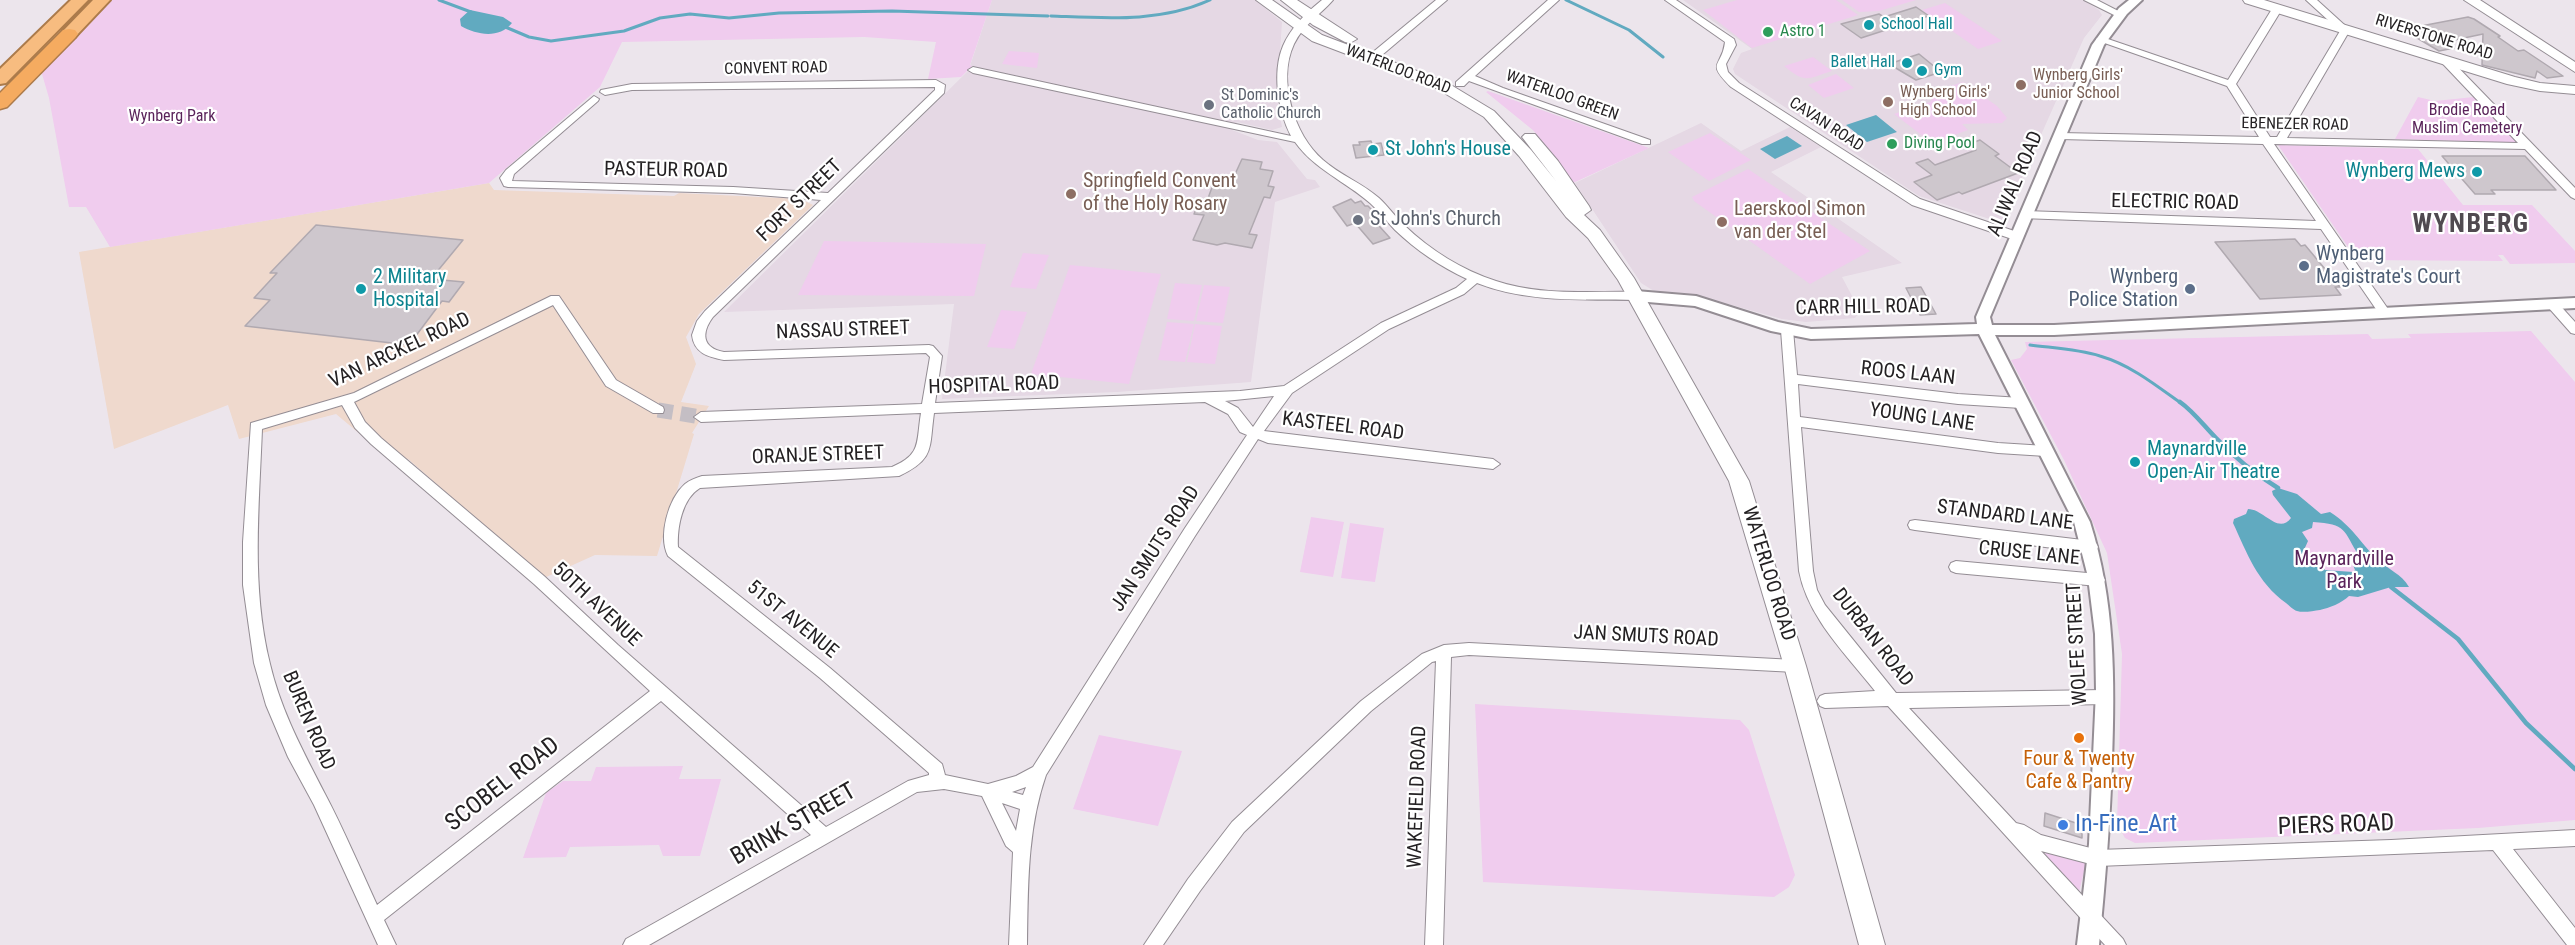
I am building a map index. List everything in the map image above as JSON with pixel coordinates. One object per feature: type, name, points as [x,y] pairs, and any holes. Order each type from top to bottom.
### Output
[{"type":"highway","points":[[0,79],[80,0]]},
{"type":"highway","points":[[0,103],[102,0]]},
{"type":"main road","name":"WATERLOO ROAD","points":[[1263,0],[1304,22],[1344,37],[1376,55],[1441,85],[1489,114],[1525,153],[1572,213],[1594,234]]},
{"type":"main road","name":"WATERLOO ROAD","points":[[1288,0],[1304,22]]},
{"type":"main road","name":"RIVERSTONE ROAD","points":[[2250,0],[2525,84],[2575,90]]},
{"type":"main road","points":[[2471,0],[2575,68]]},
{"type":"main road","name":"WATERLOO ROAD","points":[[1376,55],[1464,80],[1530,137],[1568,187],[1594,234],[1636,296],[1739,481],[1795,666],[1872,945]]},
{"type":"street","points":[[1328,0],[1304,22],[1287,47],[1283,96],[1288,116],[1299,139],[1312,158],[1339,179],[1374,200],[1399,227],[1424,248],[1449,265],[1476,278],[1502,288],[1523,292],[1636,296]]},
{"type":"street","points":[[1376,55],[1442,0]]},
{"type":"street","points":[[1464,80],[1554,0]]},
{"type":"street","name":"CAVAN ROAD","points":[[1670,0],[1730,41],[1731,45],[1721,64],[1726,77],[1735,85],[1916,202],[2016,236]]},
{"type":"street","points":[[2089,0],[2121,15]]},
{"type":"street","name":"ALIWAL ROAD","points":[[1986,329],[1983,317],[2101,40],[2136,0]]},
{"type":"street","points":[[2280,141],[2345,30],[2311,0]]},
{"type":"street","points":[[2232,84],[2277,9]]},
{"type":"street","points":[[2101,40],[2232,84],[2267,141],[2384,312]]},
{"type":"street","points":[[2447,62],[2524,146],[2575,195]]},
{"type":"street","points":[[974,70],[1288,139],[1299,139]]},
{"type":"street","name":"WATERLOO GREEN","points":[[1464,80],[1499,90],[1646,142]]},
{"type":"street","name":"CONVENT ROAD","points":[[605,92],[632,87],[932,82],[940,85],[940,91]]},
{"type":"street","name":"FORT STREET","points":[[699,345],[698,332],[709,314],[940,91]]},
{"type":"street","name":"PASTEUR ROAD","points":[[594,99],[506,178],[508,184],[734,190],[831,197]]},
{"type":"street","name":"EBENEZER ROAD","points":[[2060,136],[2524,146]]},
{"type":"street","name":"ELECTRIC ROAD","points":[[2025,215],[2324,225]]},
{"type":"street","name":"JAN SMUTS ROAD","points":[[1018,945],[1022,849],[1028,804],[1039,772],[1274,405],[1287,390],[1385,326],[1460,291],[1476,278]]},
{"type":"street","name":"CARR HILL ROAD","points":[[1636,296],[1696,301],[1787,330],[1822,334],[1918,329],[2054,330],[2575,303]]},
{"type":"street","name":"VAN ARCKEL ROAD","points":[[256,426],[346,400],[400,376],[555,299],[611,383],[658,410]]},
{"type":"street","points":[[2552,304],[2575,330]]},
{"type":"street","name":"WOLFE STREET","points":[[1986,329],[1988,339],[2073,502],[2091,547],[2098,580],[2104,624],[2105,697],[2098,858],[2088,945]]},
{"type":"street","name":"DURBAN ROAD","points":[[1787,330],[1806,572],[1810,590],[1820,609],[1893,701],[2006,823],[2035,847],[2091,919],[2117,945]]},
{"type":"street","name":"NASSAU STREET","points":[[699,345],[708,352],[724,356],[929,349],[936,357],[928,408]]},
{"type":"street","name":"ROOS LAAN","points":[[1791,379],[1958,399],[2021,403]]},
{"type":"street","name":"HOSPITAL ROAD","points":[[701,417],[1255,395],[1287,390]]},
{"type":"street","name":"KASTEEL ROAD","points":[[1203,396],[1233,411],[1245,429],[1268,438],[1493,464]]},
{"type":"street","name":"50TH AVENUE","points":[[346,400],[360,425],[376,441],[539,580],[824,836]]},
{"type":"street","name":"ORANJE STREET","points":[[699,482],[900,470],[912,465],[921,455],[928,408]]},
{"type":"street","name":"YOUNG LANE","points":[[1794,421],[1998,448],[2046,451]]},
{"type":"street","name":"BUREN ROAD","points":[[256,426],[250,585],[262,663],[274,705],[296,756],[320,800],[387,945]]},
{"type":"street","name":"51ST AVENUE","points":[[699,482],[688,489],[681,498],[669,539],[673,552],[825,673],[919,757],[936,769],[938,780]]},
{"type":"street","name":"STANDARD LANE","points":[[1915,525],[2091,547]]},
{"type":"street","name":"CRUSE LANE","points":[[1956,567],[2098,580]]},
{"type":"street","name":"JAN SMUTS ROAD","points":[[1153,945],[1194,885],[1238,827],[1391,685],[1427,658],[1444,651],[1469,649],[1795,666]]},
{"type":"street","name":"WAKEFIELD ROAD","points":[[1434,945],[1444,651]]},
{"type":"street","name":"SCOBEL ROAD","points":[[375,917],[661,692]]},
{"type":"street","points":[[1825,701],[1875,698],[1893,701],[2105,697]]},
{"type":"street","points":[[1022,849],[1012,841],[987,791],[1020,782],[1039,772]]},
{"type":"street","name":"BRINK STREET","points":[[632,945],[652,940],[824,836],[914,786],[938,780],[953,781],[1028,804]]},
{"type":"street","name":"PIERS ROAD","points":[[2098,858],[2575,838]]},
{"type":"street","points":[[2497,842],[2575,942]]},
{"type":"street","name":"DURBAN ROAD","points":[[2035,847],[2098,858]]},
{"type":"shaded area","name":"Springfield Convent of the Holy Rosary","points":[[992,0],[1255,0],[1282,22],[1277,97],[1282,127],[1272,130],[1237,122],[1232,130],[1258,140],[1277,142],[1307,179],[1315,180],[1320,187],[1275,202],[1251,382],[1117,392],[942,399],[954,304],[724,312],[972,67],[970,66]]},
{"type":"shaded area","name":"Wynberg Girls' High School","points":[[1683,0],[2083,0],[2099,10],[2102,15],[2084,38],[2002,223],[1919,196],[1735,74],[1733,69],[1741,53],[1752,49]]},
{"type":"shaded area","name":"Laerskool Simon van der Stel","points":[[1701,123],[1741,151],[1790,127],[1821,147],[1771,172],[1902,263],[1842,277],[1860,311],[1855,318],[1806,322],[1782,319],[1699,296],[1654,291],[1641,283],[1575,183]]},
{"type":"shaded area","points":[[489,183],[494,190],[674,196],[679,193],[801,199],[813,205],[699,314],[686,337],[696,364],[681,402],[709,406],[692,433],[694,434],[657,556],[595,555],[544,578],[408,459],[397,465],[336,414],[239,439],[228,405],[114,449],[79,252]]},
{"type":"green space","name":"Wynberg Park","points":[[110,0],[992,0],[970,65],[972,66],[961,77],[928,79],[936,42],[864,37],[622,42],[600,87],[489,183],[110,247],[86,207],[69,207],[42,71]]},
{"type":"green space","name":"Astro 1","points":[[1737,0],[1836,0],[1858,15],[1752,48],[1703,10]]},
{"type":"green space","points":[[1842,0],[1916,0],[1879,11],[1859,12]]},
{"type":"green space","points":[[1945,3],[2002,41],[1978,49],[1922,10]]},
{"type":"green space","points":[[1009,51],[1039,53],[1037,68],[1002,64]]},
{"type":"green space","points":[[1813,57],[1832,71],[1811,78],[1802,78],[1784,66]]},
{"type":"green space","points":[[1836,74],[1854,88],[1824,98],[1808,85]]},
{"type":"green space","points":[[1963,82],[1997,106],[2007,118],[2002,123],[1962,124],[1968,130],[1932,143],[1894,114],[1930,102],[1932,99],[1926,94]]},
{"type":"green space","points":[[1486,92],[1649,148],[1573,183],[1534,131]]},
{"type":"green space","name":"Brodie Road Muslim Cemetery","points":[[2418,97],[2435,101],[2474,97],[2519,143],[2395,139]]},
{"type":"green space","points":[[1710,133],[1751,160],[1709,181],[1668,152]]},
{"type":"green space","points":[[2278,145],[2418,149],[2463,205],[2532,205],[2575,251],[2575,263],[2510,264],[2503,255],[2498,255],[2503,261],[2357,260]]},
{"type":"green space","points":[[1748,169],[1870,251],[1810,284],[1694,201],[1692,197]]},
{"type":"green space","points":[[824,241],[986,244],[974,296],[798,295]]},
{"type":"green space","points":[[1023,253],[1049,255],[1036,289],[1010,287]]},
{"type":"green space","points":[[1070,265],[1161,274],[1129,384],[1031,374]]},
{"type":"green space","points":[[1175,283],[1202,285],[1194,321],[1167,319]]},
{"type":"green space","points":[[1204,285],[1230,287],[1223,323],[1196,321]]},
{"type":"green space","points":[[1001,310],[1027,312],[1014,349],[987,347]]},
{"type":"green space","points":[[1167,322],[1194,324],[1185,362],[1158,360]]},
{"type":"green space","points":[[1195,324],[1222,326],[1215,364],[1187,362]]},
{"type":"green space","name":"Maynardville Park","points":[[2531,331],[2575,382],[2575,820],[2478,828],[2135,843],[2125,838],[2117,824],[2122,654],[2107,553],[2064,460],[2011,360],[2020,358],[2027,349],[2025,342],[2368,334],[2372,339],[2411,338],[2408,334]]},
{"type":"green space","points":[[1311,517],[1344,522],[1333,577],[1300,572]]},
{"type":"green space","points":[[1350,523],[1384,528],[1375,582],[1341,578]]},
{"type":"green space","points":[[1475,704],[1740,720],[1749,730],[1795,875],[1789,887],[1774,897],[1483,882]]},
{"type":"green space","points":[[1099,735],[1182,751],[1158,826],[1073,809]]},
{"type":"green space","points":[[683,766],[679,779],[721,779],[700,856],[663,856],[659,845],[570,847],[566,857],[523,858],[546,793],[563,781],[591,781],[596,767]]},
{"type":"green space","points":[[2039,847],[2086,863],[2079,892]]},
{"type":"water","points":[[470,10],[503,17],[512,23],[507,28],[494,33],[474,32],[461,26],[460,19]]},
{"type":"water","points":[[1876,115],[1897,132],[1867,142],[1846,125]]},
{"type":"water","points":[[1787,136],[1802,146],[1775,159],[1760,149]]},
{"type":"water","points":[[2278,488],[2297,494],[2321,514],[2330,512],[2345,523],[2377,559],[2409,587],[2391,587],[2358,597],[2349,596],[2335,605],[2320,610],[2302,612],[2294,610],[2267,586],[2248,556],[2233,523],[2234,519],[2246,514],[2248,509],[2276,523],[2281,524],[2291,518],[2272,491]],"holes":[[[2313,522],[2332,524],[2343,530],[2350,540],[2359,556],[2351,560],[2355,570],[2353,572],[2325,570],[2304,550],[2308,541],[2302,532],[2312,528]]]},
{"type":"building","name":"School Hall","points":[[1916,7],[1929,16],[1861,38],[1841,24],[1879,14],[1884,17]]},
{"type":"building","points":[[2468,17],[2500,36],[2498,37],[2518,51],[2524,50],[2563,76],[2547,78],[2537,71],[2535,78],[2482,65],[2483,34],[2445,42],[2454,48],[2439,51],[2407,32],[2425,29],[2421,26]]},
{"type":"building","points":[[1919,54],[1941,72],[1916,80],[1889,64]]},
{"type":"building","points":[[1980,140],[1999,154],[1995,156],[2018,173],[1962,194],[1959,192],[1937,200],[1914,182],[1932,175],[1916,163],[1928,159],[1935,165],[1976,150],[1969,144]]},
{"type":"building","name":"St John's House","points":[[1371,141],[1372,144],[1381,143],[1384,155],[1356,158],[1353,145]]},
{"type":"building","name":"Wynberg Mews","points":[[2442,156],[2525,156],[2556,190],[2491,190],[2495,194],[2475,194]]},
{"type":"building","points":[[1242,159],[1262,162],[1260,169],[1273,171],[1268,186],[1274,187],[1270,198],[1264,197],[1249,234],[1257,235],[1252,248],[1193,240],[1204,215],[1194,214],[1199,202],[1207,201],[1214,182],[1231,183]]},
{"type":"building","name":"St John's Church","points":[[1351,199],[1355,203],[1361,201],[1377,215],[1371,217],[1390,238],[1373,244],[1355,223],[1347,226],[1333,207]]},
{"type":"building","name":"2 Military Hospital","points":[[316,225],[463,240],[431,279],[464,282],[449,302],[442,301],[409,345],[245,326],[270,300],[254,298],[277,273],[270,273]]},
{"type":"building","name":"Wynberg Magistrate's Court","points":[[2295,239],[2301,246],[2305,245],[2340,287],[2335,287],[2341,295],[2260,299],[2215,242]]},
{"type":"building","points":[[1921,287],[1936,314],[1920,315],[1906,288]]},
{"type":"building","name":"In-Fine_Art","points":[[2045,813],[2082,825],[2082,838],[2044,826]]},
{"type":"waterway","points":[[439,0],[471,12]]},
{"type":"waterway","points":[[1051,16],[1111,18],[1152,16],[1210,0]]},
{"type":"waterway","points":[[1566,0],[1629,30],[1663,57]]},
{"type":"waterway","points":[[503,26],[529,37],[551,41],[624,31],[660,18],[690,14],[729,18],[779,13],[892,11],[1048,16]]},
{"type":"waterway","points":[[2030,345],[2083,352],[2111,360],[2143,377],[2182,404]]},
{"type":"waterway","points":[[2180,402],[2238,459],[2278,488]]},
{"type":"waterway","points":[[2391,587],[2458,639],[2526,723],[2575,769]]},
{"type":"tunnel","points":[[658,410],[701,417]]},
{"type":"place","name":"School Hall","points":[[1869,25]]},
{"type":"place","name":"Astro 1","points":[[1768,32]]},
{"type":"place","name":"Ballet Hall","points":[[1907,63]]},
{"type":"place","name":"Gym","points":[[1922,71]]},
{"type":"place","name":"Wynberg Girls' Junior School","points":[[2021,85]]},
{"type":"place","name":"Wynberg Girls' High School","points":[[1888,102]]},
{"type":"place","name":"St Dominic's Catholic Church","points":[[1209,105]]},
{"type":"place","name":"Diving Pool","points":[[1892,144]]},
{"type":"place","name":"St John's House","points":[[1373,150]]},
{"type":"place","name":"Wynberg Mews","points":[[2477,172]]},
{"type":"place","name":"Springfield Convent of the Holy Rosary","points":[[1071,194]]},
{"type":"place","name":"St John's Church","points":[[1358,220]]},
{"type":"place","name":"Laerskool Simon van der Stel","points":[[1722,222]]},
{"type":"place","name":"Wynberg Magistrate's Court","points":[[2304,266]]},
{"type":"place","name":"2 Military Hospital","points":[[361,289]]},
{"type":"place","name":"Wynberg Police Station","points":[[2190,289]]},
{"type":"place","name":"Maynardville Open-Air Theatre","points":[[2135,462]]},
{"type":"place","name":"Four & Twenty Cafe & Pantry","points":[[2079,738]]},
{"type":"place","name":"In-Fine_Art","points":[[2063,825]]},
{"type":"district","name":"WYNBERG","points":[[2471,225]]}]
